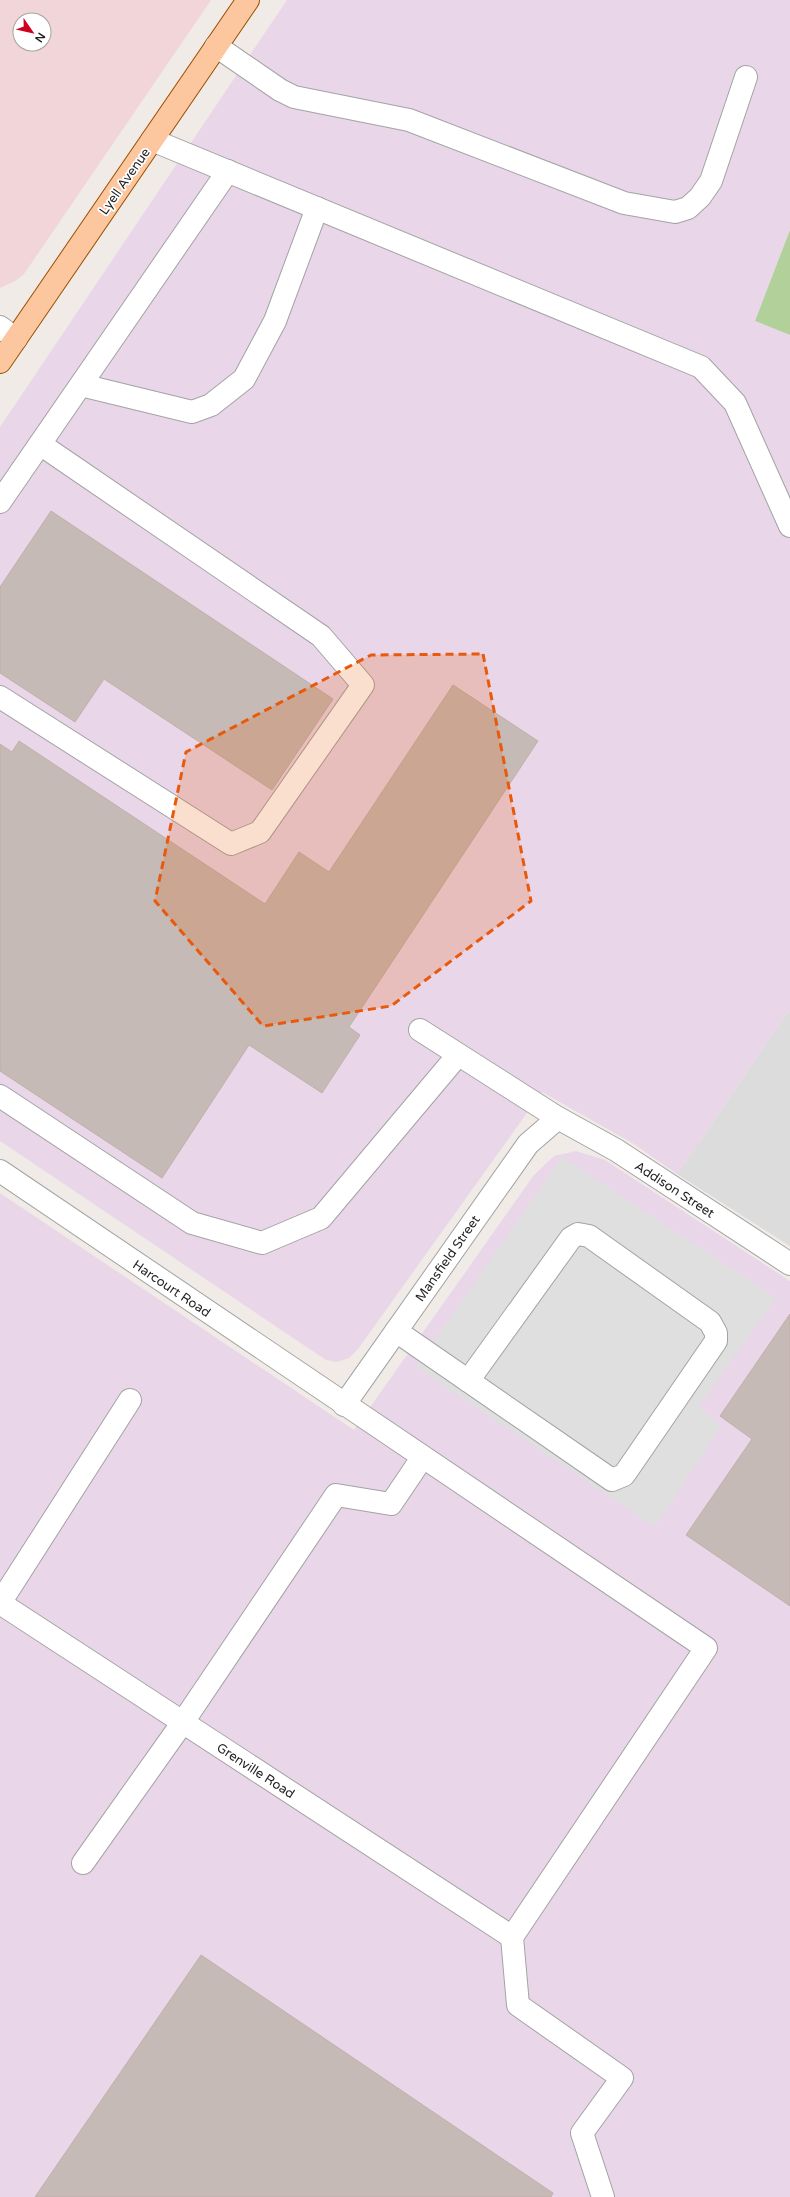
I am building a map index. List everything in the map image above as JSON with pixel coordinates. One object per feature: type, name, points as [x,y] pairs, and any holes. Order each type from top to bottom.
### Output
[{"type":"main road","name":"Lyell Avenue","points":[[0,362],[8,333],[152,140],[248,0]]},
{"type":"street","points":[[216,46],[280,90],[294,97],[409,120],[624,203],[675,212],[688,208],[700,197],[711,182],[746,78]]},
{"type":"street","points":[[152,140],[701,367],[735,403],[790,526]]},
{"type":"street","points":[[0,502],[228,171]]},
{"type":"street","points":[[81,385],[192,412],[212,405],[244,379],[275,321],[317,208]]},
{"type":"street","points":[[0,697],[231,844],[260,832],[363,685],[321,636],[40,444]]},
{"type":"street","name":"Addison Street","points":[[420,1030],[558,1118],[616,1150],[790,1264]]},
{"type":"street","points":[[0,1096],[192,1223],[262,1243],[321,1218],[458,1055]]},
{"type":"street","name":"Mansfield Street","points":[[344,1405],[528,1144],[558,1118]]},
{"type":"street","name":"Harcourt Road","points":[[0,1171],[422,1458],[706,1648],[512,1937]]},
{"type":"street","points":[[396,1331],[468,1381],[612,1480],[624,1475],[716,1341],[716,1333],[710,1322],[589,1236],[578,1234],[571,1238],[468,1381]]},
{"type":"street","points":[[0,1603],[130,1400]]},
{"type":"street","points":[[82,1863],[183,1722],[336,1495],[391,1504],[422,1458]]},
{"type":"street","name":"Grenville Road","points":[[0,1603],[512,1937]]},
{"type":"street","points":[[512,1937],[518,2005],[622,2078],[582,2133],[603,2197]]},
{"type":"highlighted area","points":[[483,654],[531,901],[391,1006],[263,1026],[155,901],[186,752],[371,655]]},
{"type":"shaded area","points":[[0,0],[211,0],[24,274],[15,281],[0,288]]},
{"type":"shaded area","points":[[287,0],[790,0],[790,230],[755,321],[790,335],[790,1009],[677,1174],[634,1144],[542,1092],[358,1349],[349,1358],[337,1362],[326,1360],[0,1141],[0,427]]},
{"type":"shaded area","points":[[790,1009],[790,1246],[677,1174]]},
{"type":"shaded area","points":[[576,1151],[605,1160],[790,1281],[790,2197],[0,2197],[0,1193],[354,1430],[534,1175],[554,1156]]},
{"type":"shaded area","points":[[562,1157],[776,1298],[698,1407],[721,1426],[655,1527],[416,1367]]},
{"type":"green space","points":[[790,230],[790,335],[755,321]]},
{"type":"building","points":[[51,511],[333,699],[272,790],[104,679],[75,722],[0,673],[0,587]]},
{"type":"building","points":[[453,685],[538,741],[349,1027],[360,1035],[322,1093],[249,1045],[162,1178],[0,1071],[0,744],[12,752],[19,741],[265,904],[299,852],[329,872]]},
{"type":"building","points":[[790,1314],[790,1606],[686,1535],[752,1439],[720,1416]]},
{"type":"building","points":[[201,1955],[553,2193],[551,2197],[35,2197]]}]
